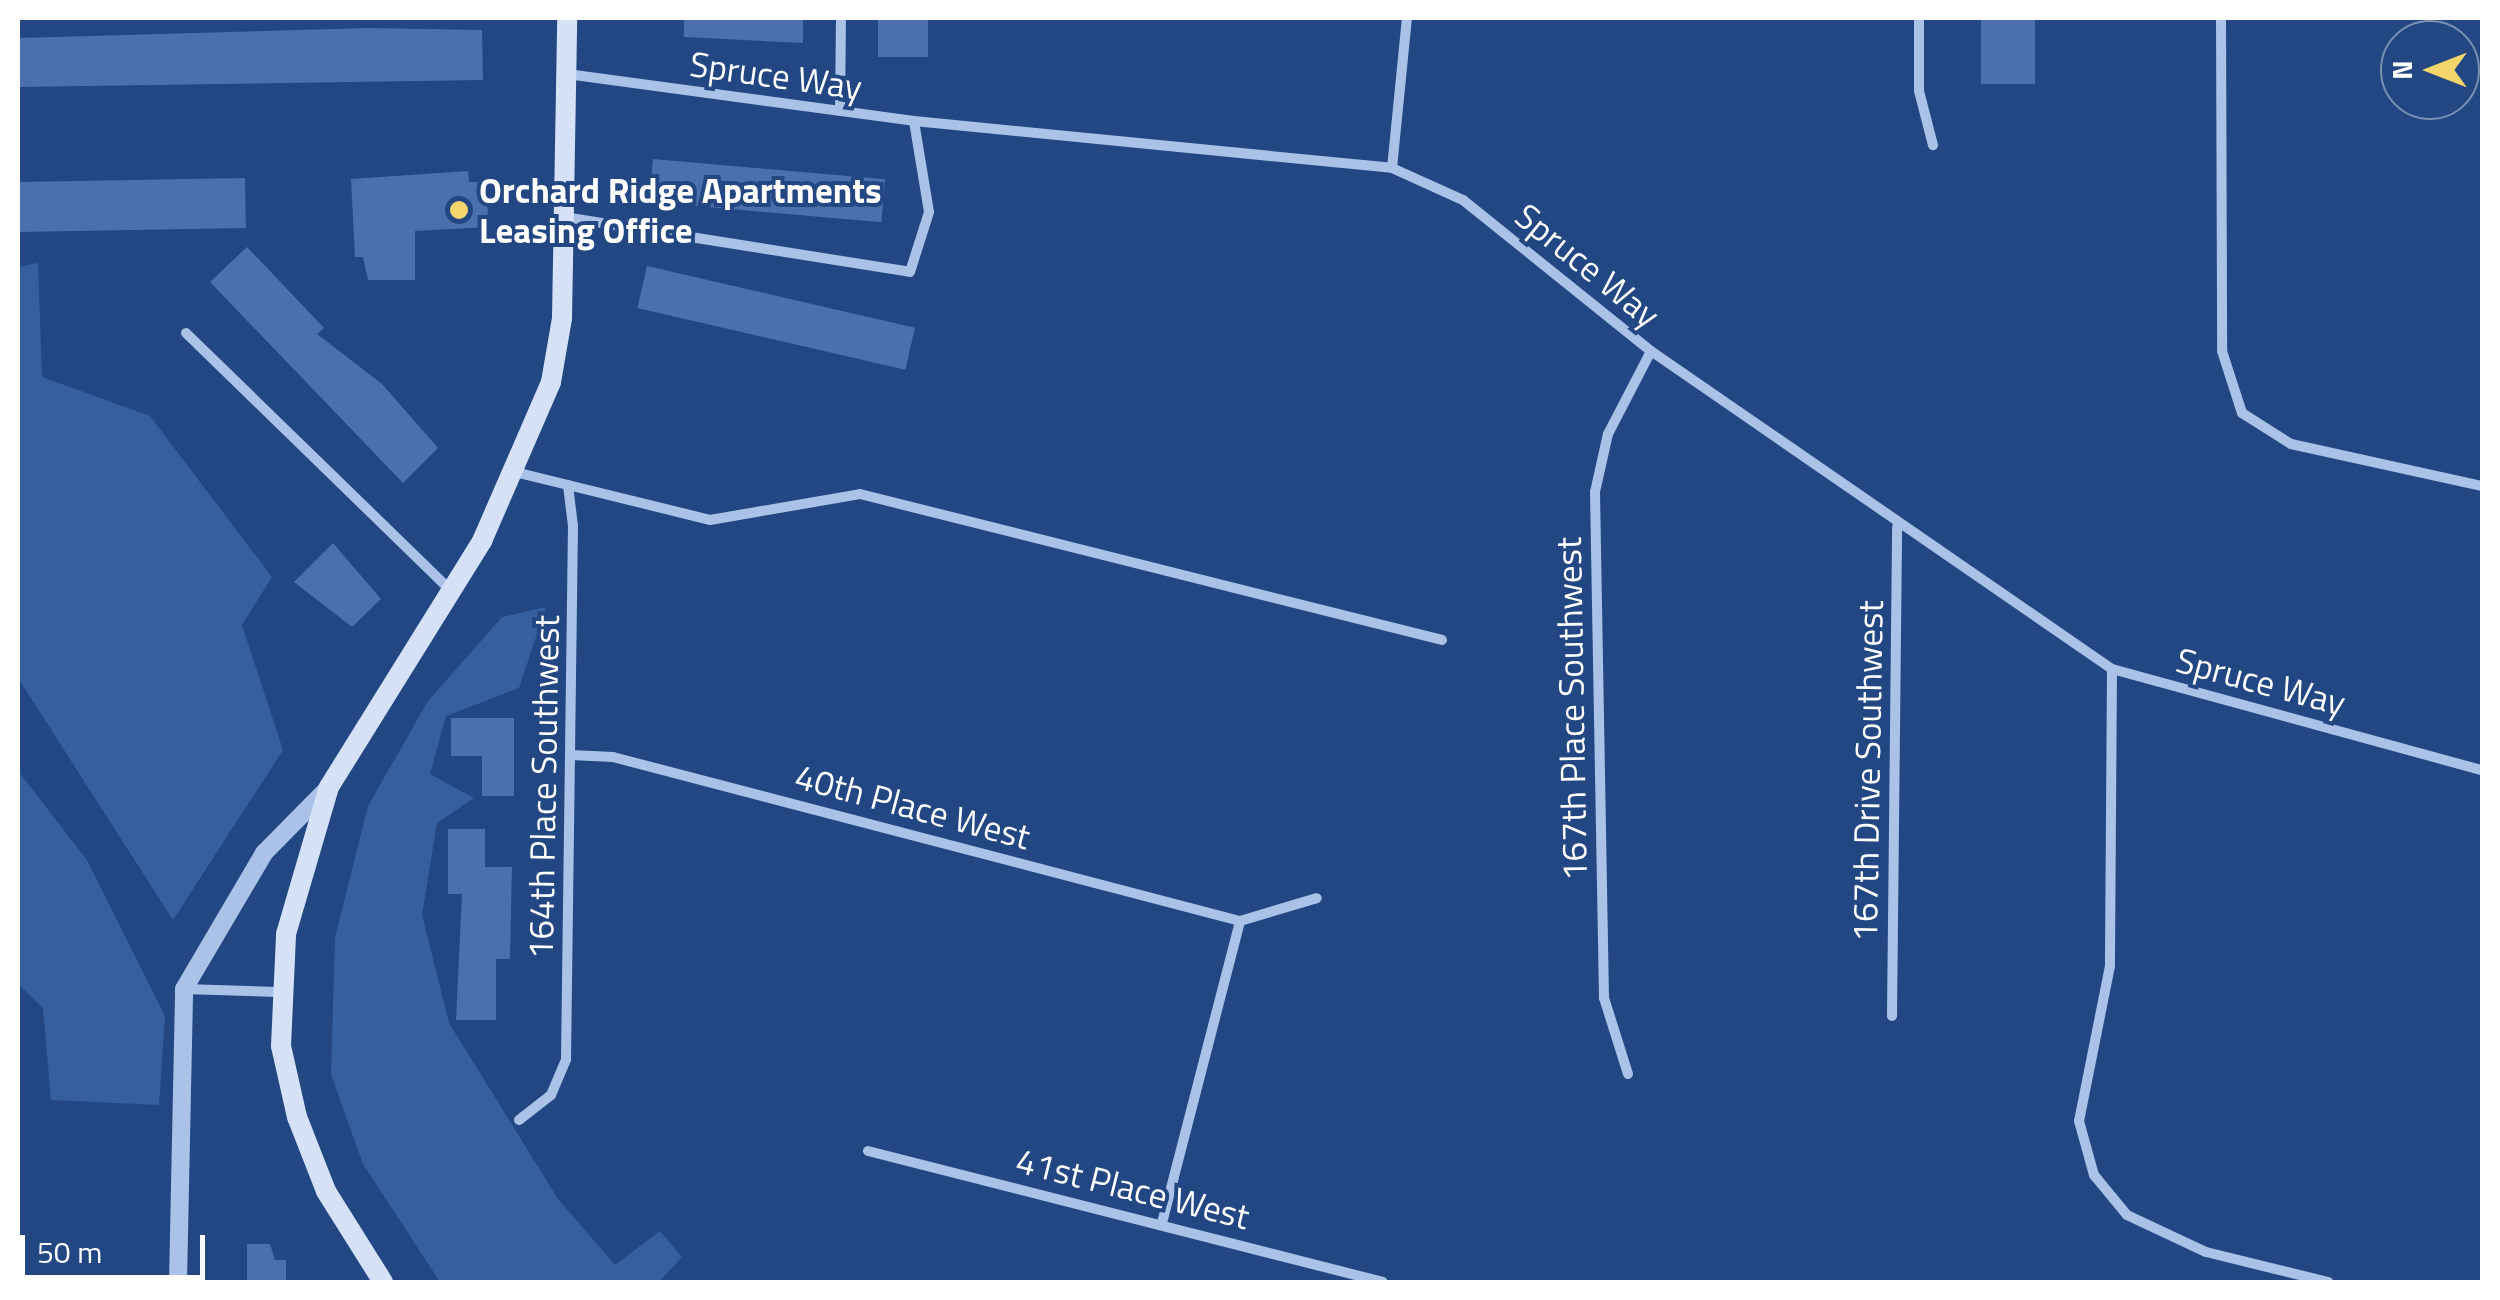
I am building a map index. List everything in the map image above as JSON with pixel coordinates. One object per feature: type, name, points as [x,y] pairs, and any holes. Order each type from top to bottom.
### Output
[{"type":"main road","points":[[383,1282],[326,1191],[297,1117],[278,992],[296,886],[328,787],[451,591],[519,473],[552,382],[564,217],[567,18]]},
{"type":"street","points":[[840,111],[842,18]]},
{"type":"street","points":[[1392,168],[1407,18]]},
{"type":"street","points":[[1920,18],[1918,91],[1934,145]]},
{"type":"street","points":[[2221,18],[2222,351],[2242,413],[2291,444],[2482,486]]},
{"type":"street","name":"Spruce Way","points":[[567,74],[914,122],[1392,168],[1463,200],[1651,351],[1897,527],[2112,669],[2482,770]]},
{"type":"street","points":[[564,217],[910,272],[929,212],[914,122]]},
{"type":"street","points":[[186,333],[451,591]]},
{"type":"street","name":"167th Place Southwest","points":[[1628,1074],[1604,998],[1594,492],[1608,434],[1651,351]]},
{"type":"street","points":[[519,473],[710,520],[860,494],[1442,640]]},
{"type":"street","name":"164th Place Southwest","points":[[518,1120],[551,1095],[566,1059],[571,756],[568,485]]},
{"type":"street","name":"167th Drive Southwest","points":[[1892,1016],[1897,527]]},
{"type":"street","points":[[2112,669],[2110,966],[2079,1121],[2094,1175],[2127,1215],[2206,1252],[2328,1282]]},
{"type":"street","name":"40th Place West","points":[[571,756],[632,762],[1240,921]]},
{"type":"street","points":[[178,1282],[184,989],[264,853],[328,787]]},
{"type":"street","points":[[1162,1222],[1240,921],[1317,898]]},
{"type":"street","points":[[184,989],[278,992]]},
{"type":"street","name":"41st Place West","points":[[868,1151],[1162,1222],[1383,1282]]},
{"type":"shaded area","points":[[38,263],[42,377],[150,416],[272,577],[242,625],[283,750],[173,920],[18,678],[18,267]]},
{"type":"shaded area","points":[[546,607],[519,688],[446,716],[430,774],[474,798],[437,823],[422,915],[449,1023],[558,1199],[615,1265],[660,1231],[682,1257],[659,1282],[440,1282],[363,1164],[331,1075],[335,937],[368,806],[428,701],[502,617]]},
{"type":"shaded area","points":[[18,771],[87,860],[165,1016],[159,1105],[51,1100],[43,1008],[18,984]]},
{"type":"building","points":[[684,18],[803,18],[803,43],[684,37]]},
{"type":"building","points":[[878,18],[928,18],[928,57],[878,57]]},
{"type":"building","points":[[1981,18],[2035,18],[2035,84],[1981,84]]},
{"type":"building","points":[[368,28],[482,30],[483,80],[18,87],[18,38]]},
{"type":"building","points":[[653,159],[885,179],[881,222],[649,202]]},
{"type":"building","points":[[468,171],[469,182],[487,182],[488,227],[415,231],[415,280],[368,280],[363,257],[355,257],[351,179]]},
{"type":"building","points":[[245,178],[246,228],[19,232],[18,182]]},
{"type":"building","points":[[247,247],[324,328],[317,334],[382,384],[438,448],[403,483],[210,282]]},
{"type":"building","points":[[647,266],[915,328],[905,370],[637,308]]},
{"type":"building","points":[[333,543],[381,599],[352,627],[294,582]]},
{"type":"building","points":[[451,718],[514,718],[514,796],[482,796],[482,756],[451,756]]},
{"type":"building","points":[[448,829],[485,829],[485,867],[512,867],[510,959],[496,959],[496,1020],[456,1020],[462,894],[448,894]]},
{"type":"building","points":[[247,1244],[270,1244],[275,1260],[286,1260],[286,1282],[247,1282]]},
{"type":"place","name":"Orchard Ridge Apartments Leasing Office","points":[[459,210]]}]
